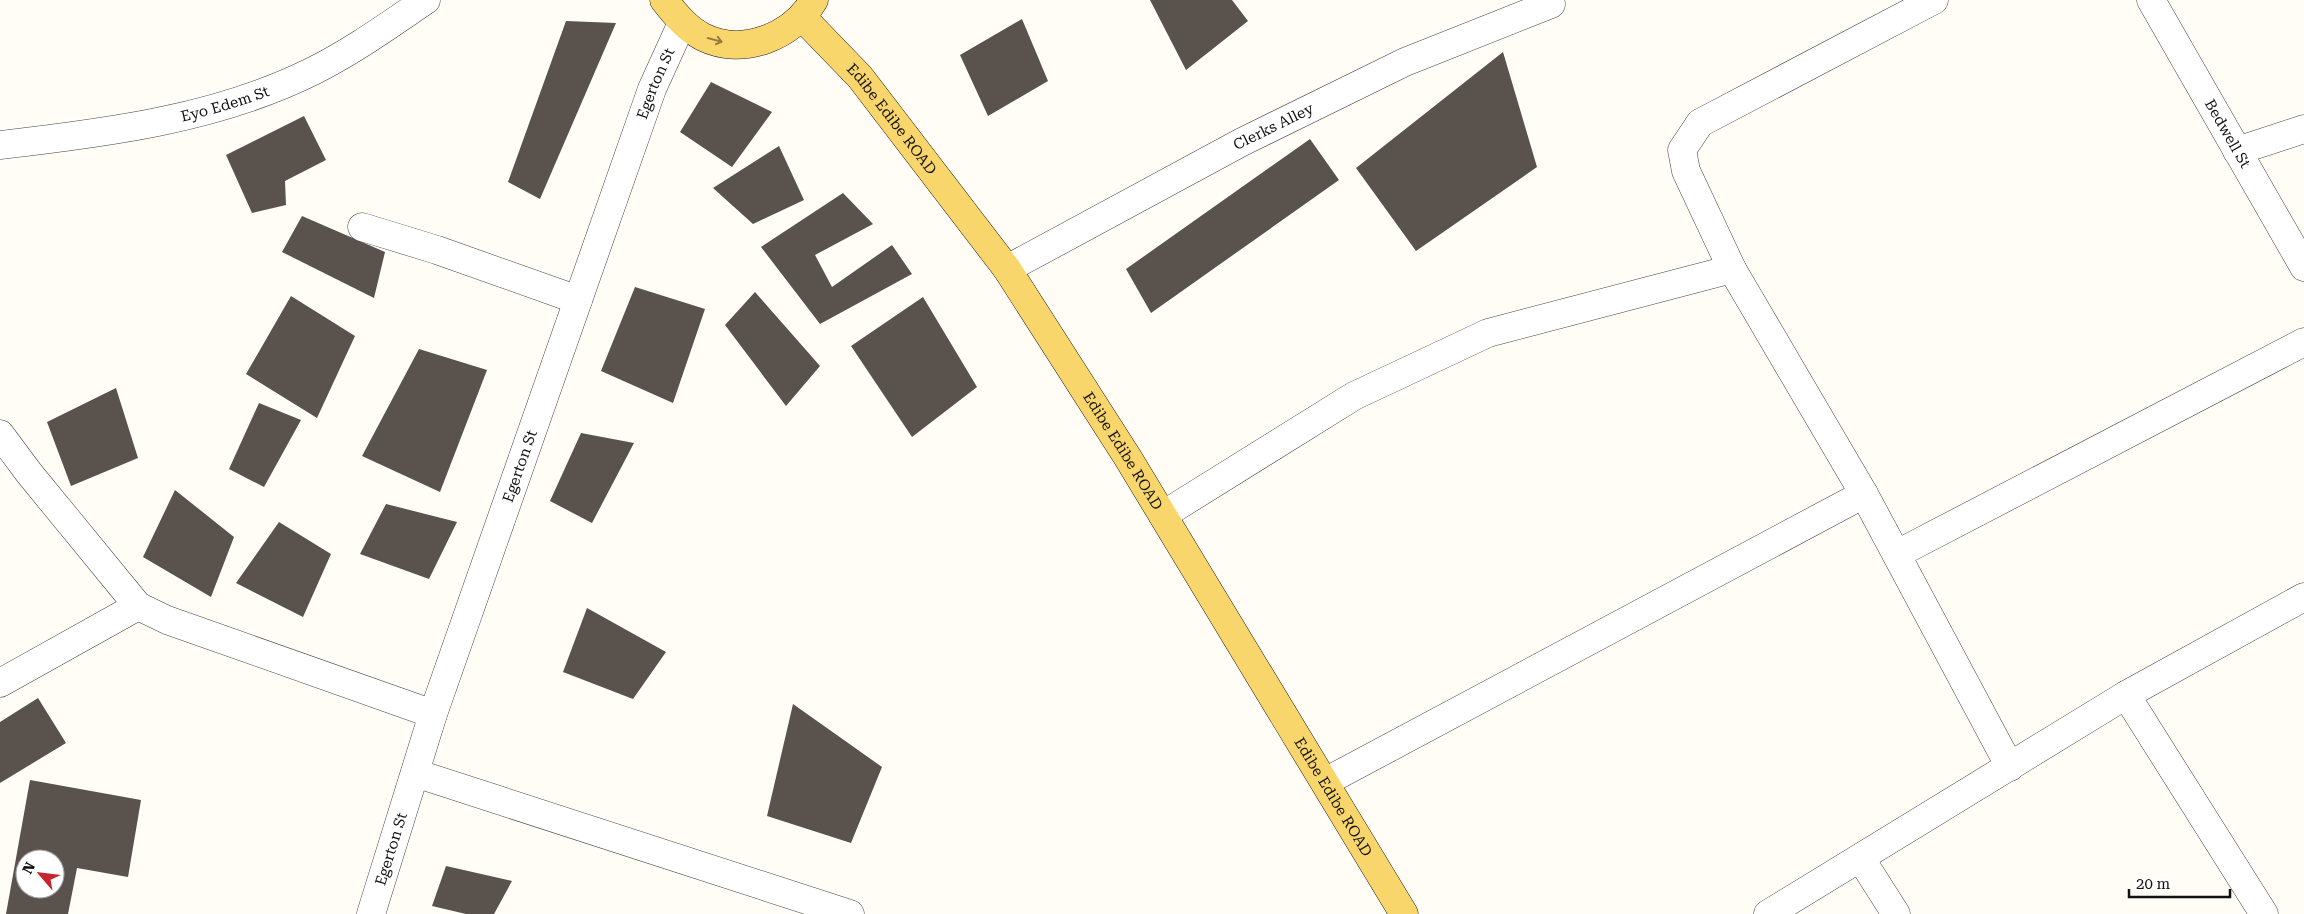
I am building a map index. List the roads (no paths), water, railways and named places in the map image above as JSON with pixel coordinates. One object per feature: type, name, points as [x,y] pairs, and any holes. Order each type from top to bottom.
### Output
[{"type":"main road","points":[[664,0],[682,23],[704,38],[730,44],[756,43],[781,33],[808,9]]},
{"type":"main road","name":"Edibe Edibe ROAD","points":[[808,9],[1007,269],[1163,515],[1404,914]]},
{"type":"street","name":"Eyo Edem St","points":[[0,145],[72,137],[185,116],[268,90],[321,66],[361,43],[426,0]]},
{"type":"street","points":[[1934,0],[1700,122],[1682,150],[1686,171],[1732,268],[1864,494],[2010,767]]},
{"type":"street","name":"Bedwell St","points":[[2151,0],[2304,267]]},
{"type":"street","name":"Clerks Alley","points":[[1007,269],[1242,142],[1405,62],[1551,4]]},
{"type":"street","name":"Egerton St","points":[[371,914],[433,714],[652,89],[682,23]]},
{"type":"street","points":[[2237,151],[2304,129]]},
{"type":"street","points":[[362,226],[437,250],[578,300]]},
{"type":"street","points":[[1163,515],[1354,396],[1488,333],[1732,268]]},
{"type":"street","points":[[1897,554],[2304,342]]},
{"type":"street","points":[[0,434],[29,473],[138,606],[168,620],[433,714]]},
{"type":"street","points":[[1325,782],[1864,494]]},
{"type":"street","points":[[1768,914],[1861,859],[2126,695],[2304,597]]},
{"type":"street","points":[[0,682],[138,606]]},
{"type":"street","points":[[2126,695],[2264,914]]},
{"type":"street","points":[[415,773],[850,914]]},
{"type":"street","points":[[1861,859],[1896,914]]}]
